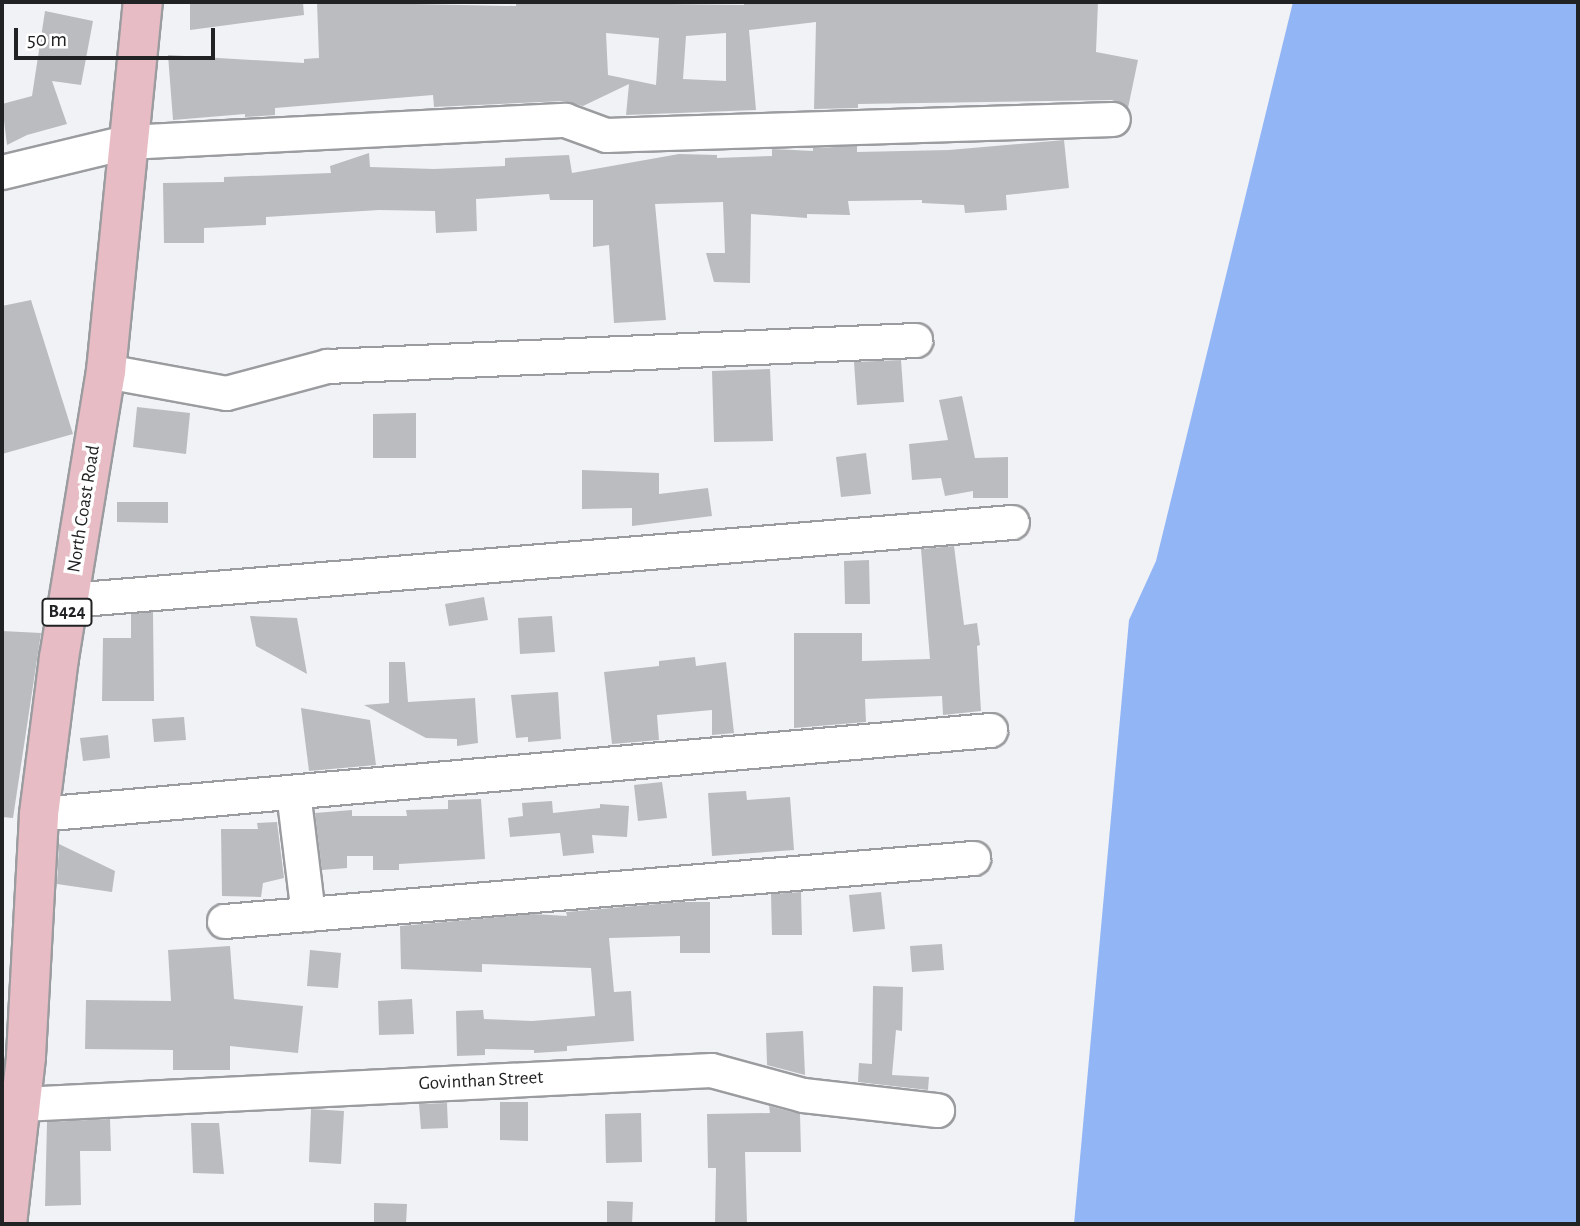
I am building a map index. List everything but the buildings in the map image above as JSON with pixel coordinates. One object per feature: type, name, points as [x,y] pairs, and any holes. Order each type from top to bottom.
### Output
[{"type":"main road","name":"North Coast Road","points":[[7,1203],[21,1104],[14,1060],[39,814],[69,600],[106,371],[140,2]]},
{"type":"street","points":[[2,172],[127,142],[565,120],[606,135],[1113,119]]},
{"type":"street","points":[[106,371],[226,393],[327,366],[915,340]]},
{"type":"street","points":[[69,600],[1012,523]]},
{"type":"street","points":[[39,814],[990,730]]},
{"type":"street","points":[[293,792],[308,914]]},
{"type":"street","points":[[224,921],[973,858]]},
{"type":"street","name":"Govinthan Street","points":[[21,1104],[711,1070],[803,1095],[937,1110]]},
{"type":"water","points":[[1293,2],[1578,2],[1578,1224],[1074,1224],[1129,620],[1156,561]]}]
